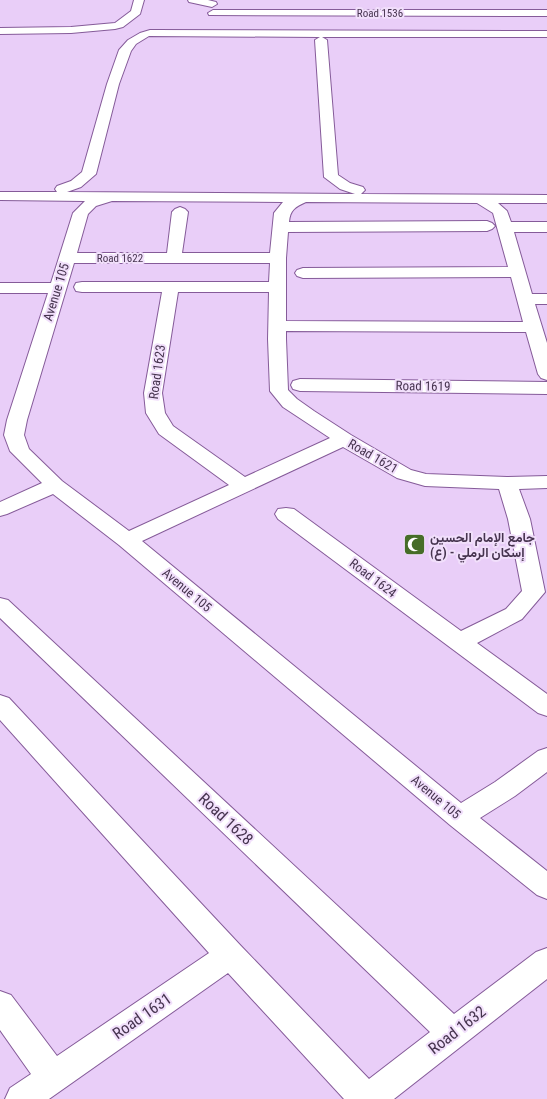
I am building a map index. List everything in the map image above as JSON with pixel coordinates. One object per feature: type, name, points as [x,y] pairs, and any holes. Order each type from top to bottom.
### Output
[{"type":"street","points":[[0,31],[115,29],[138,15],[139,0]]},
{"type":"street","name":"Road 1536","points":[[193,0],[213,6],[547,7]]},
{"type":"street","points":[[210,24],[213,6]]},
{"type":"street","points":[[115,29],[128,37],[149,32],[547,26]]},
{"type":"street","points":[[115,29],[125,50]]},
{"type":"street","points":[[0,188],[60,193],[82,181],[89,174],[113,84],[125,50],[132,42],[149,32],[547,34]]},
{"type":"street","points":[[305,33],[313,35],[321,40]]},
{"type":"street","points":[[321,40],[336,33]]},
{"type":"street","points":[[321,40],[331,177]]},
{"type":"street","points":[[89,174],[90,178],[112,193]]},
{"type":"street","points":[[331,177],[345,186],[358,190]]},
{"type":"street","points":[[282,220],[288,204],[331,177]]},
{"type":"street","points":[[60,193],[74,204],[81,213],[90,204],[112,193],[261,198],[358,190],[547,190]]},
{"type":"street","points":[[0,196],[60,193],[304,194],[481,199],[547,199]]},
{"type":"street","points":[[261,198],[275,204],[282,220]]},
{"type":"street","points":[[481,199],[500,211],[547,374]]},
{"type":"street","points":[[500,211],[504,205],[512,199]]},
{"type":"street","points":[[174,257],[180,212]]},
{"type":"street","name":"Avenue 105","points":[[81,213],[17,420],[14,435],[20,451],[55,485],[127,540],[460,817],[547,887]]},
{"type":"street","points":[[282,220],[487,226]]},
{"type":"street","name":"Road 1621","points":[[282,220],[278,258],[277,326],[279,391],[290,403],[344,439],[404,474],[425,480],[507,483],[547,482]]},
{"type":"street","points":[[504,227],[547,227]]},
{"type":"street","name":"Road 1622","points":[[66,258],[278,258]]},
{"type":"street","points":[[304,273],[518,272]]},
{"type":"street","points":[[82,287],[278,287]]},
{"type":"street","name":"Road 1623","points":[[171,287],[153,393],[152,406],[156,418],[166,430],[244,486]]},
{"type":"street","points":[[0,288],[57,288]]},
{"type":"street","points":[[525,299],[547,299]]},
{"type":"street","points":[[277,326],[533,327]]},
{"type":"street","name":"Road 1619","points":[[300,385],[547,388]]},
{"type":"street","points":[[127,540],[344,439]]},
{"type":"street","points":[[459,642],[514,614],[534,592],[519,519],[507,483]]},
{"type":"street","points":[[0,510],[55,485]]},
{"type":"street","name":"Road 1624","points":[[286,514],[547,707]]},
{"type":"street","name":"Road 1628","points":[[0,605],[452,1033]]},
{"type":"street","points":[[0,704],[230,955],[367,1099]]},
{"type":"street","points":[[460,817],[505,789],[547,758]]},
{"type":"street","name":"Road 1631","points":[[22,1099],[230,955]]},
{"type":"street","name":"Road 1632","points":[[367,1099],[547,961]]},
{"type":"street","points":[[0,1005],[54,1077]]},
{"type":"place","name":"جامع الإمام الحسين (ع) - إسكان الرملي","points":[[415,544]]}]
